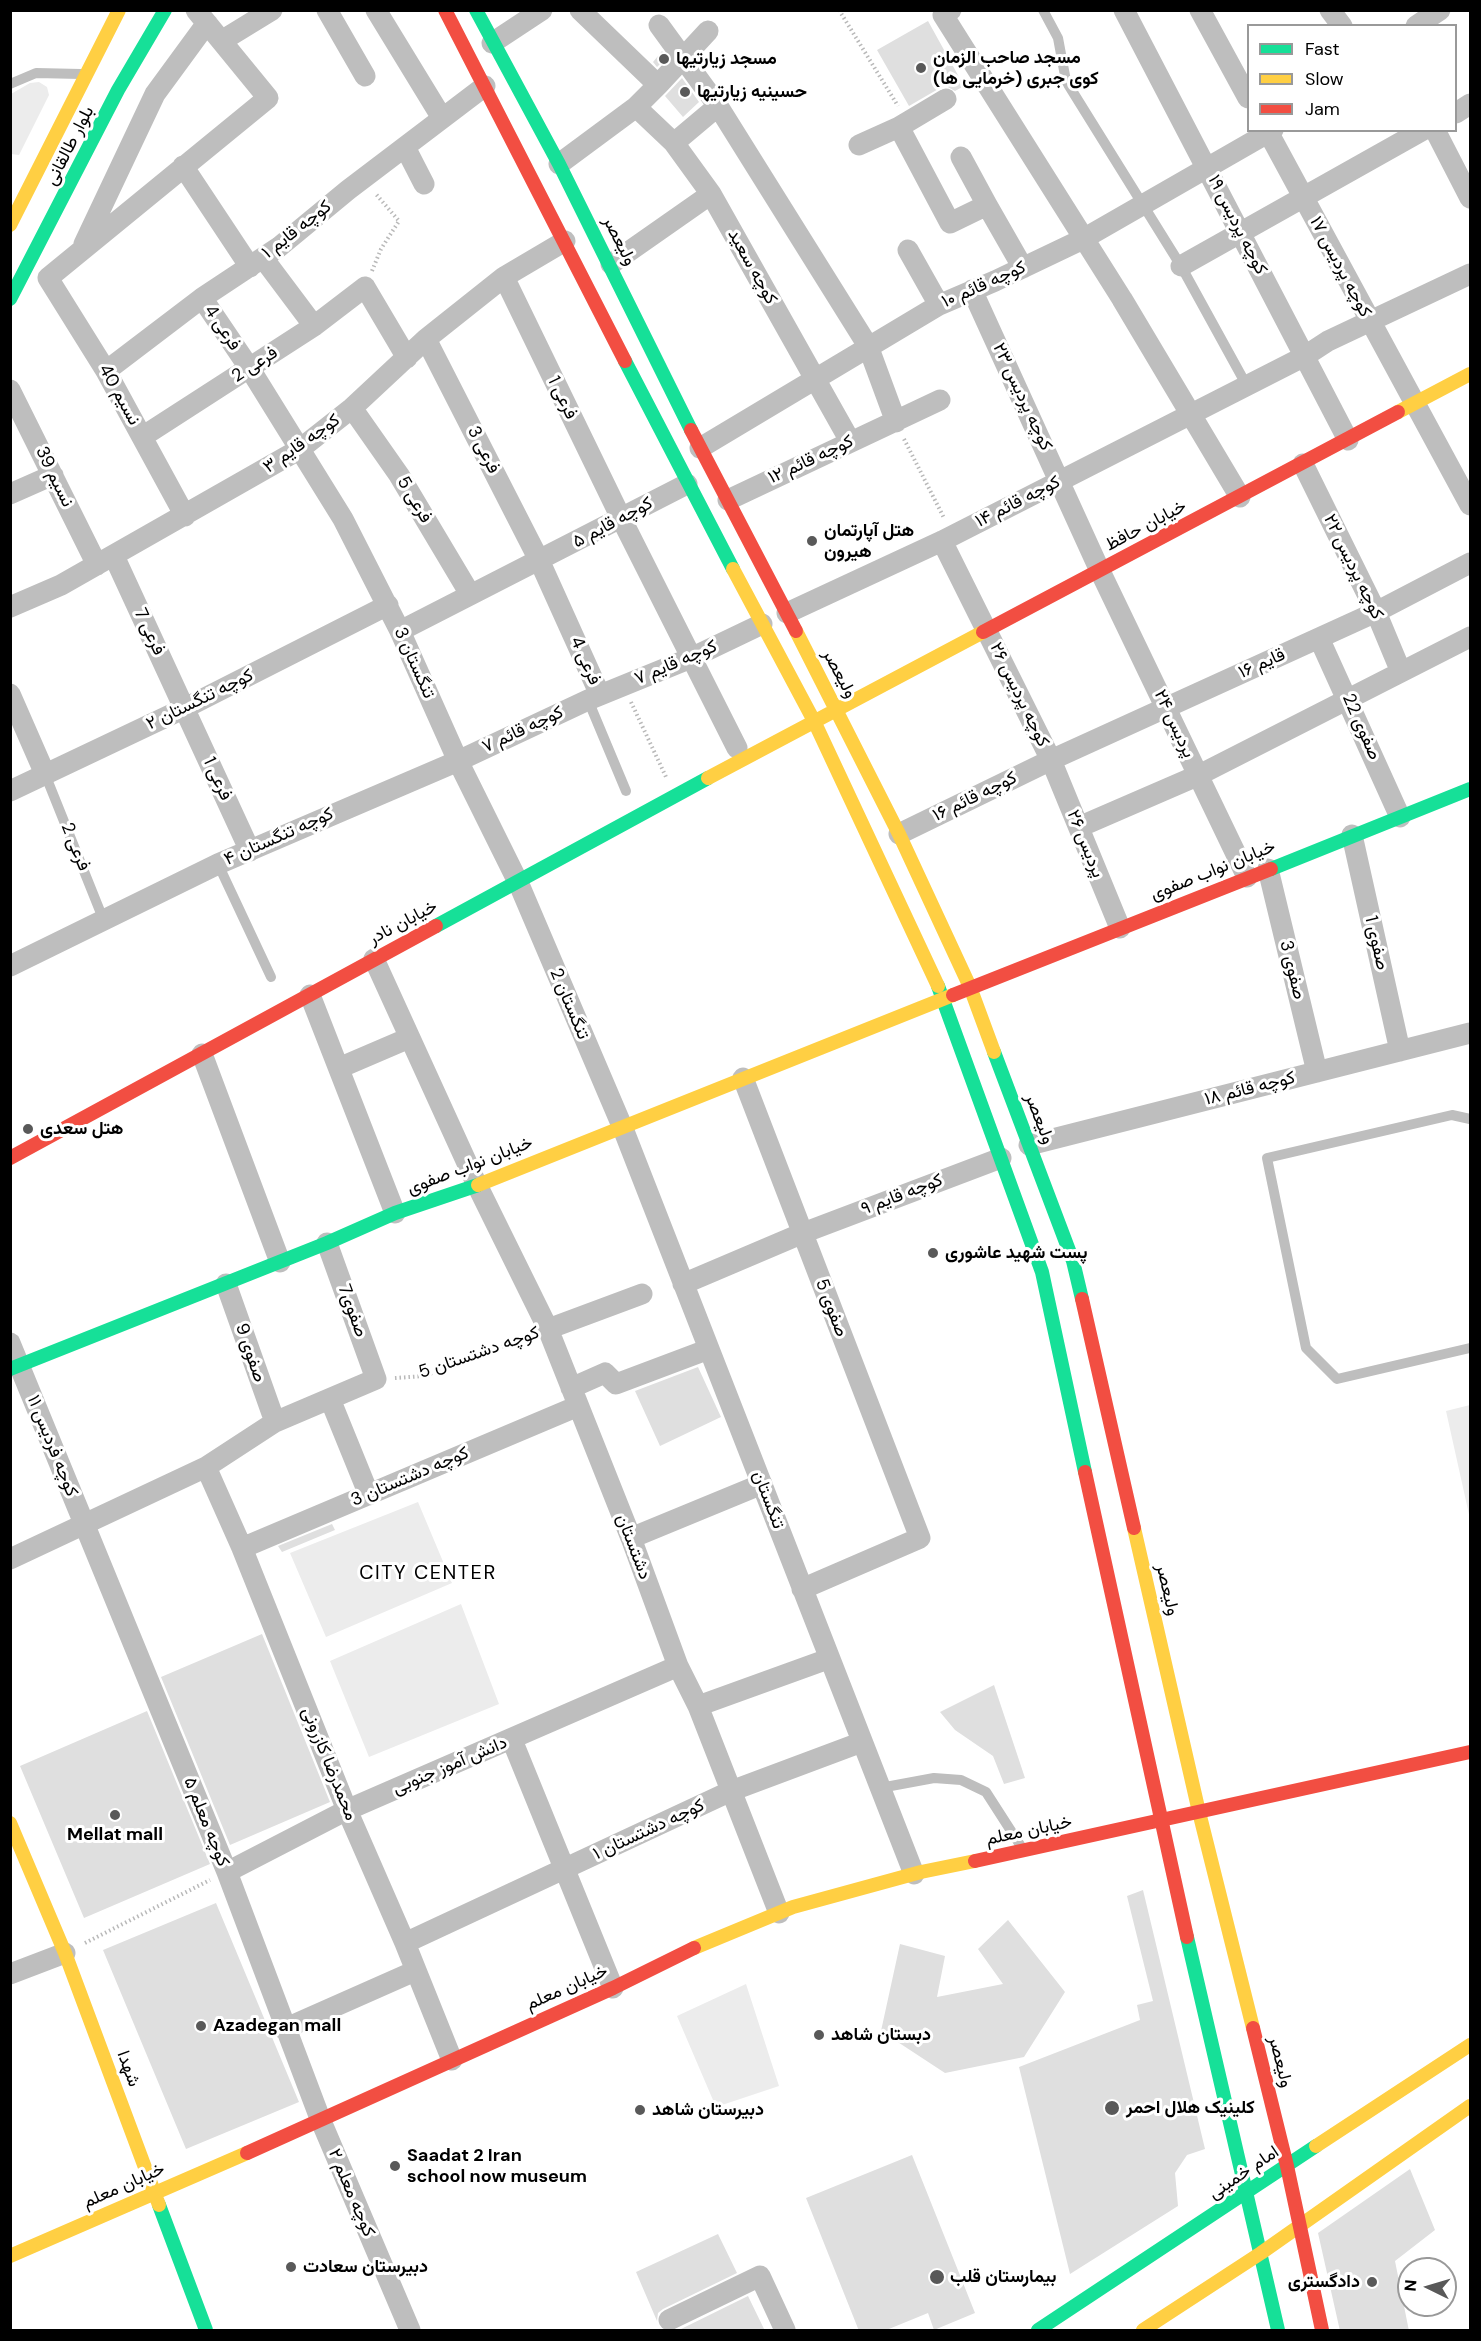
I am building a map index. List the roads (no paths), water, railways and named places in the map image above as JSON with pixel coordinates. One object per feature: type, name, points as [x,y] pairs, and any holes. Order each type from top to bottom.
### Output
[{"type":"street","name":"بلوار طالقانی","points":[[10,225],[33,204],[103,82],[119,10]]},
{"type":"street","name":"بلوار طالقانی","points":[[10,299],[33,204],[103,82],[165,10]]},
{"type":"street","points":[[223,40],[272,10]]},
{"type":"street","points":[[327,10],[365,76]]},
{"type":"street","points":[[376,10],[442,118]]},
{"type":"street","name":"ولیعصر","points":[[445,10],[565,241],[687,484],[814,721],[944,998],[1042,1272],[1082,1375],[1199,1812],[1301,2224],[1322,2331]]},
{"type":"street","name":"ولیعصر","points":[[476,10],[492,44],[560,164],[700,447],[837,709],[899,834],[970,987],[1073,1261],[1082,1375],[1161,1822],[1278,2331]]},
{"type":"street","points":[[492,44],[542,10]]},
{"type":"street","points":[[580,10],[658,85]]},
{"type":"street","points":[[951,10],[943,15],[1192,414],[1240,497]]},
{"type":"street","name":"کوچه پردیس ۱۹","points":[[1124,10],[1348,440]]},
{"type":"street","points":[[1330,10],[1340,24]]},
{"type":"street","points":[[1419,24],[1440,10]]},
{"type":"street","points":[[1205,12],[1247,96]]},
{"type":"street","points":[[201,17],[223,40],[268,98],[81,251],[155,94],[201,17]]},
{"type":"street","points":[[659,25],[718,106],[868,346],[896,422]]},
{"type":"street","points":[[560,164],[636,107],[684,59],[708,31]]},
{"type":"street","name":"کوچه قایم ۱","points":[[106,371],[202,298],[256,262],[485,86]]},
{"type":"street","points":[[859,145],[903,124],[946,99]]},
{"type":"street","points":[[1457,112],[1470,104]]},
{"type":"street","points":[[674,143],[718,106]]},
{"type":"street","name":"کوچه سعید","points":[[636,107],[674,143],[711,194],[850,441]]},
{"type":"street","points":[[903,124],[950,223],[987,205]]},
{"type":"street","name":"کوچه قائم ۱۰","points":[[700,447],[939,305],[1083,239],[1267,132]]},
{"type":"street","name":"کوچه پردیس ۱۷","points":[[1270,132],[1370,323],[1470,505]]},
{"type":"street","points":[[1181,266],[1416,132]]},
{"type":"street","points":[[1436,132],[1470,198]]},
{"type":"street","points":[[405,147],[424,184]]},
{"type":"street","points":[[961,157],[1023,268]]},
{"type":"street","points":[[183,166],[256,262],[314,326]]},
{"type":"street","points":[[610,264],[711,194]]},
{"type":"street","name":"کوچه قایم ۳","points":[[11,606],[61,585],[300,449],[352,408],[426,339],[504,277],[565,241]]},
{"type":"street","points":[[908,250],[939,305]]},
{"type":"street","name":"نسیم 40","points":[[81,251],[48,278],[106,371],[185,516]]},
{"type":"street","name":"کوچه قائم ۱۴","points":[[787,613],[947,538],[1247,386],[1305,356],[1328,341],[1470,274]]},
{"type":"street","name":"فرعی 1","points":[[504,277],[621,518]]},
{"type":"street","name":"فرعی 2","points":[[142,437],[314,326],[365,287],[407,358]]},
{"type":"street","name":"کوچه پردیس ۲۳","points":[[972,290],[1100,571]]},
{"type":"street","name":"فرعی 4","points":[[202,298],[300,449]]},
{"type":"street","name":"فرعی 3","points":[[426,339],[540,562]]},
{"type":"street","name":"خیابان حافظ","points":[[814,721],[1470,374]]},
{"type":"street","name":"نسیم 39","points":[[10,390],[53,475],[105,560]]},
{"type":"street","name":"کوچه قائم ۱۲","points":[[728,500],[940,400]]},
{"type":"street","name":"فرعی 5","points":[[352,408],[399,475],[470,594]]},
{"type":"street","name":"تنگستان 3","points":[[300,449],[343,519],[387,605],[458,761],[518,882]]},
{"type":"street","name":"کوچه پردیس ۲۲","points":[[1303,464],[1376,612],[1401,672]]},
{"type":"street","points":[[10,494],[53,475]]},
{"type":"street","name":"کوچه قایم ۵","points":[[400,631],[470,594],[540,562],[687,484]]},
{"type":"street","points":[[621,518],[737,748]]},
{"type":"street","name":"کوچه پردیس ۲۶","points":[[947,538],[987,630],[1051,760]]},
{"type":"street","name":"فرعی 7","points":[[105,560],[185,708]]},
{"type":"street","name":"فرعی 4","points":[[540,562],[594,697]]},
{"type":"street","name":"قایم ۱۶","points":[[1051,760],[1376,612],[1470,563]]},
{"type":"street","name":"پردیس ۲۴","points":[[1100,571],[1247,877]]},
{"type":"street","name":"کوچه تنگستان ۲","points":[[10,791],[185,708],[387,605]]},
{"type":"street","name":"کوچه قایم ۷","points":[[594,697],[691,658],[762,624]]},
{"type":"street","points":[[1079,827],[1198,775],[1470,637]]},
{"type":"street","name":"صفوی 22","points":[[1319,638],[1401,817]]},
{"type":"street","points":[[10,694],[45,774]]},
{"type":"street","name":"کوچه قائم ۷","points":[[458,761],[594,697]]},
{"type":"street","name":"فرعی 1","points":[[185,708],[250,851]]},
{"type":"street","name":"خیابان نادر","points":[[10,1158],[814,721]]},
{"type":"street","name":"پردیس ۲۶","points":[[1051,760],[1120,928]]},
{"type":"street","name":"کوچه قائم ۱۶","points":[[899,834],[1051,760]]},
{"type":"street","name":"کوچه تنگستان ۴","points":[[10,966],[285,833],[458,761]]},
{"type":"street","name":"خیابان نواب صفوی","points":[[15,1368],[395,1214],[477,1185],[1470,789]]},
{"type":"street","name":"صفوی 1","points":[[1352,835],[1400,1051]]},
{"type":"street","name":"صفوی 3","points":[[1268,869],[1317,1072]]},
{"type":"street","name":"تنگستان 2","points":[[518,882],[622,1126]]},
{"type":"street","name":"دشتستان","points":[[374,959],[477,1185],[548,1329],[631,1538],[678,1666],[698,1706],[780,1913]]},
{"type":"street","points":[[310,995],[395,1214]]},
{"type":"street","name":"کوچه قائم ۱۸","points":[[1029,1145],[1470,1033]]},
{"type":"street","points":[[339,1068],[409,1038]]},
{"type":"street","points":[[202,1054],[280,1262]]},
{"type":"street","name":"صفوی 5","points":[[743,1078],[920,1538],[802,1589]]},
{"type":"street","name":"تنگستان","points":[[622,1126],[828,1659],[914,1874]]},
{"type":"street","name":"کوچه قایم ۹","points":[[683,1284],[802,1233],[1001,1158]]},
{"type":"street","name":"صفوی7","points":[[327,1243],[376,1379],[330,1399]]},
{"type":"street","name":"صفوی 9","points":[[226,1284],[275,1422]]},
{"type":"street","points":[[548,1329],[642,1294]]},
{"type":"street","name":"کوچه فردیس ۱۱","points":[[10,1343],[15,1368],[85,1526]]},
{"type":"street","name":"کوچه دشتستان 3","points":[[242,1548],[369,1495],[575,1397],[605,1374],[616,1384],[709,1349]]},
{"type":"street","points":[[10,1559],[85,1526],[206,1467],[275,1422],[330,1399],[369,1495]]},
{"type":"street","name":"محمدرضا کازرونی","points":[[206,1467],[242,1548],[347,1810],[405,1943],[452,2060]]},
{"type":"street","points":[[631,1538],[762,1484]]},
{"type":"street","name":"کوچه معلم ۵","points":[[85,1526],[226,1872],[321,2121]]},
{"type":"street","points":[[698,1706],[828,1659]]},
{"type":"street","name":"دانش آموز جنوبی","points":[[226,1872],[347,1810],[513,1740],[678,1666]]},
{"type":"street","points":[[513,1740],[567,1869],[613,1988]]},
{"type":"street","points":[[731,1791],[862,1742]]},
{"type":"street","points":[[1199,1812],[1470,1752]]},
{"type":"street","name":"کوچه دشتستان ۱","points":[[405,1943],[731,1791]]},
{"type":"street","name":"خیابان معلم","points":[[10,2256],[321,2121],[613,1988],[678,1955],[780,1913],[914,1874],[1199,1812]]},
{"type":"street","name":"شهدا","points":[[10,1823],[65,1953],[206,2331]]},
{"type":"street","points":[[10,1974],[65,1953]]},
{"type":"street","points":[[284,2029],[415,1971]]},
{"type":"street","name":"امام خمینی","points":[[1038,2331],[1470,2045]]},
{"type":"street","points":[[1143,2331],[1261,2253],[1470,2106]]},
{"type":"street","name":"کوچه معلم ۲","points":[[321,2121],[410,2331]]},
{"type":"street","points":[[669,2320],[760,2276],[786,2331]]},
{"type":"lane","points":[[1043,10],[1058,38],[1066,81],[1181,266],[1247,386]]},
{"type":"lane","points":[[10,84],[36,73],[103,82]]},
{"type":"lane","points":[[594,697],[626,790]]},
{"type":"lane","name":"فرعی 2","points":[[45,774],[104,921]]},
{"type":"lane","points":[[218,864],[271,977]]},
{"type":"lane","points":[[1470,1119],[1452,1115],[1267,1158],[1306,1348],[1337,1379],[1470,1348]]},
{"type":"lane","points":[[880,1788],[934,1778],[961,1780],[986,1792],[1024,1851]]},
{"type":"place","name":"مسجد زیارتیها","points":[[664,59]]},
{"type":"place","name":"مسجد صاحب الزمان (خرمایی ها) کوی جبری","points":[[921,68]]},
{"type":"place","name":"حسینیه زیارتیها","points":[[685,92]]},
{"type":"place","name":"هتل آپارتمان هیرون","points":[[812,541]]},
{"type":"place","name":"هتل سعدی","points":[[28,1129]]},
{"type":"place","name":"پست شهید عاشوری","points":[[933,1253]]},
{"type":"place","name":"Mellat mall","points":[[115,1815]]},
{"type":"place","name":"Azadegan mall","points":[[201,2026]]},
{"type":"place","name":"دبستان شاهد","points":[[819,2035]]},
{"type":"place","name":"کلینیک هلال احمر","points":[[1112,2108]]},
{"type":"place","name":"دبیرستان شاهد","points":[[640,2110]]},
{"type":"place","name":"Saadat 2 Iran school now museum","points":[[395,2166]]},
{"type":"place","name":"دبیرستان سعادت","points":[[291,2267]]},
{"type":"place","name":"بیمارستان قلب","points":[[937,2277]]},
{"type":"place","name":"دادگستری","points":[[1372,2282]]},
{"type":"district","name":"CITY CENTER","points":[[428,1574]]}]
